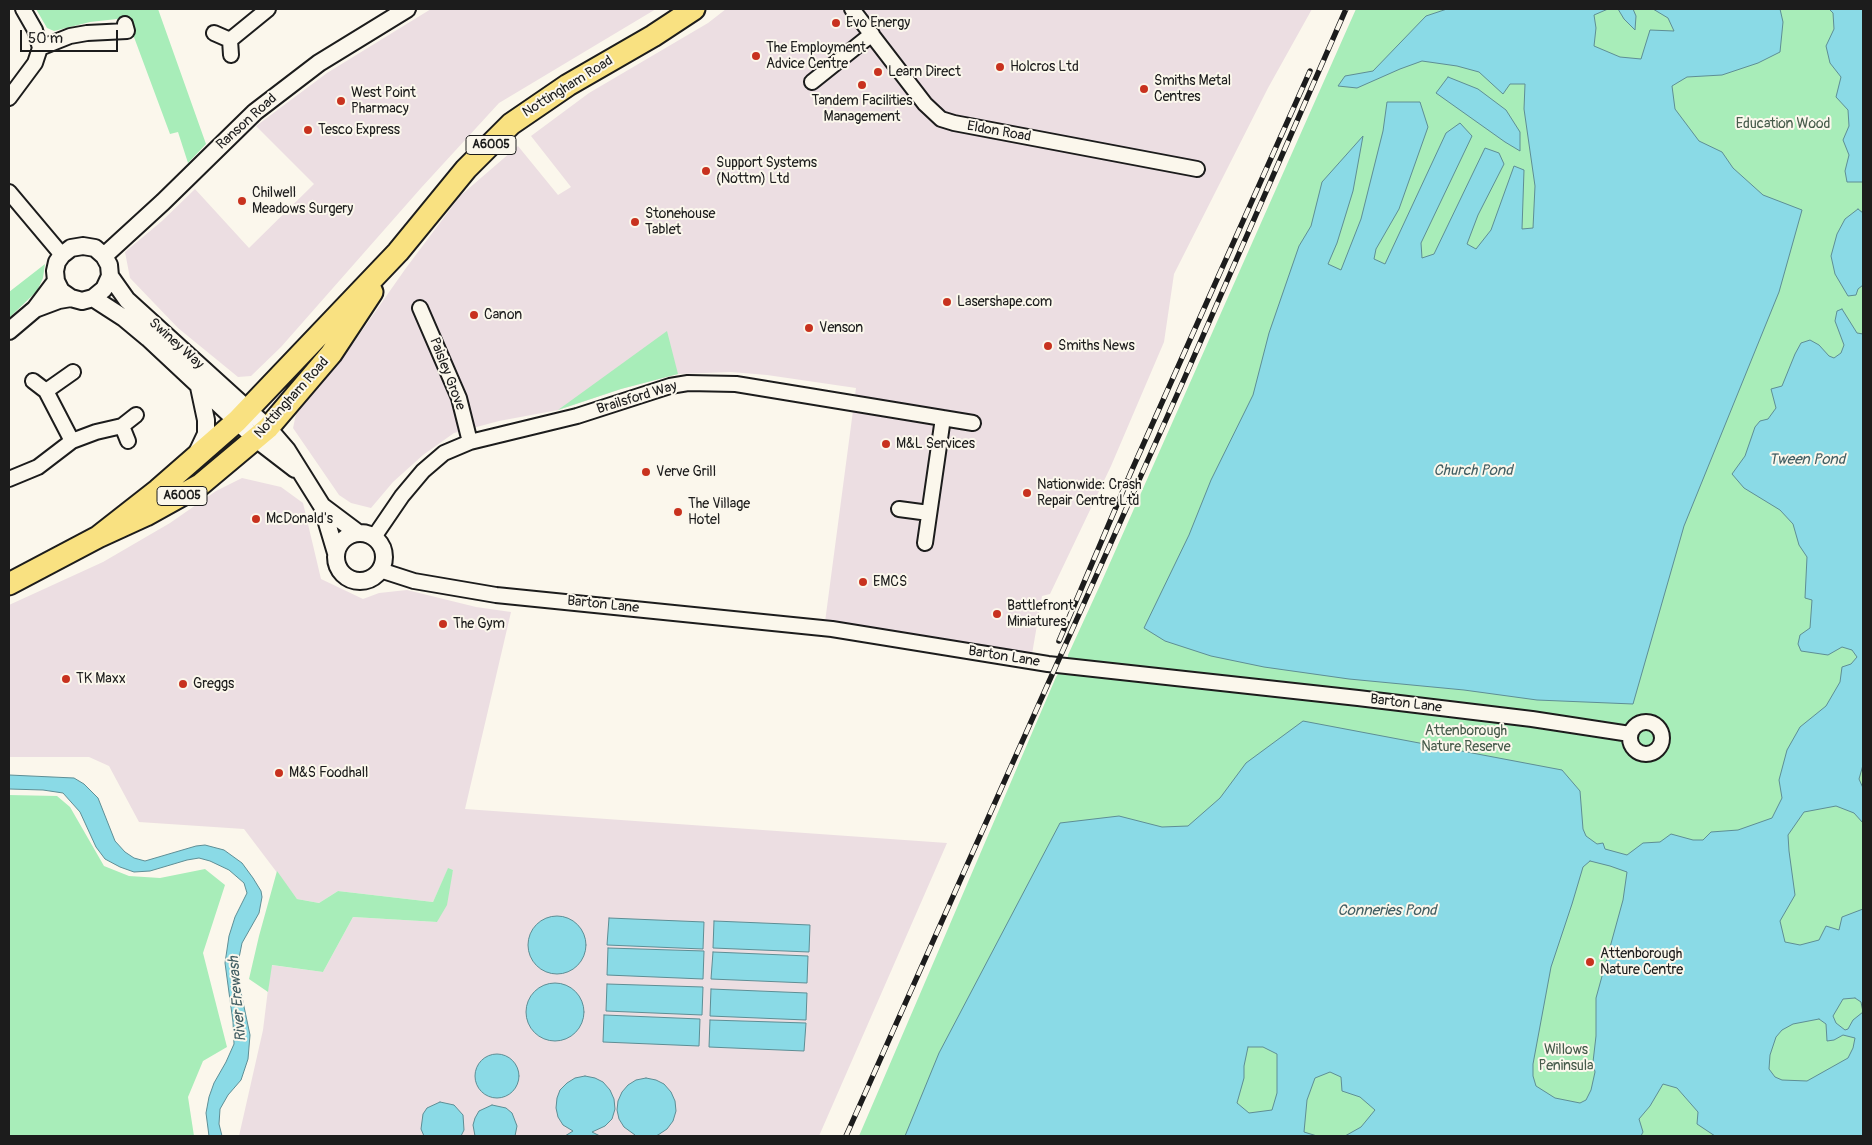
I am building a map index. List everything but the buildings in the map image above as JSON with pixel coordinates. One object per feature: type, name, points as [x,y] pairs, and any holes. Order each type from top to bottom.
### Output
[{"type":"main road","name":"Nottingham Road","points":[[98,537],[158,490],[242,415],[398,252],[466,169],[511,124],[568,85],[653,36],[694,9]]},
{"type":"main road","name":"Nottingham Road","points":[[9,584],[98,537],[146,515],[200,485],[262,434],[331,354],[398,252]]},
{"type":"street","points":[[9,98],[35,63],[40,48],[35,30],[24,9]]},
{"type":"street","points":[[230,40],[268,9]]},
{"type":"street","name":"Ranson Road","points":[[104,256],[163,202],[255,112],[318,63],[407,9]]},
{"type":"street","name":"Eldon Road","points":[[852,9],[925,104],[941,119],[1197,169]]},
{"type":"street","points":[[40,48],[70,36],[87,33],[127,31],[125,24]]},
{"type":"street","points":[[214,33],[230,40]]},
{"type":"street","points":[[812,82],[872,34]]},
{"type":"street","points":[[230,40],[231,55]]},
{"type":"street","points":[[9,192],[62,254]]},
{"type":"street","points":[[83,246],[95,248],[104,256],[109,266],[110,276],[104,289],[93,298],[82,301],[71,298],[61,291],[55,272],[57,262],[62,254],[72,248],[83,246]]},
{"type":"street","name":"Swiney Way","points":[[110,276],[128,300],[199,363],[242,415],[262,434]]},
{"type":"street","points":[[9,331],[35,309],[56,280]]},
{"type":"street","points":[[35,309],[59,300],[71,298]]},
{"type":"street","name":"Swiney Way","points":[[93,298],[124,318],[148,338],[199,387],[242,415]]},
{"type":"street","name":"Paisley Grove","points":[[420,308],[459,398],[470,442]]},
{"type":"street","points":[[46,391],[73,372]]},
{"type":"street","points":[[33,381],[46,391],[72,442]]},
{"type":"street","name":"Brailsford Way","points":[[374,537],[402,496],[423,471],[444,453],[470,442],[578,416],[650,392],[688,383],[736,384],[973,423]]},
{"type":"street","name":"Swiney Way","points":[[194,459],[206,434],[206,420],[199,387]]},
{"type":"street","points":[[9,479],[38,467],[72,442],[96,432],[122,426],[136,414]]},
{"type":"street","points":[[925,543],[943,418]]},
{"type":"street","points":[[122,426],[128,441]]},
{"type":"street","points":[[262,434],[286,450],[322,506],[338,567],[350,578],[364,580],[372,578],[380,570],[384,559],[383,548],[374,537],[358,533],[322,506]]},
{"type":"street","points":[[899,510],[929,513]]},
{"type":"street","points":[[336,554],[339,545],[348,536],[358,533]]},
{"type":"street","name":"Barton Lane","points":[[380,570],[414,581],[496,595],[832,629],[1048,664],[1377,700],[1532,719],[1630,734]]},
{"type":"shaded area","points":[[431,9],[656,9],[499,103],[421,188],[281,347],[251,376],[238,377],[178,328],[130,278],[125,252],[162,221],[195,189],[249,248],[314,184],[256,126],[327,73]]},
{"type":"shaded area","points":[[726,9],[1312,9],[1268,88],[1174,274],[1164,342],[1111,466],[1050,594],[1042,596],[1032,654],[825,622],[856,388],[767,375],[731,372],[678,374],[621,389],[558,410],[499,421],[454,433],[423,455],[393,482],[371,508],[351,503],[339,495],[293,428],[296,414],[347,352],[460,196],[518,146],[558,195],[571,187],[531,136],[589,93],[708,23]]},
{"type":"shaded area","points":[[242,478],[281,487],[303,503],[321,579],[363,599],[379,593],[407,590],[476,607],[511,612],[465,809],[947,843],[819,1136],[239,1136],[263,1030],[271,965],[323,972],[353,917],[437,922],[453,870],[448,869],[433,902],[338,891],[319,903],[297,899],[244,829],[139,822],[109,766],[89,757],[9,757],[9,605],[103,562],[170,523],[216,491]]},
{"type":"green space","points":[[36,9],[158,9],[206,144],[188,163],[178,132],[170,134],[128,21],[117,19],[90,22],[54,31],[47,28]]},
{"type":"green space","name":"Attenborough Nature Reserve","points":[[1356,9],[1863,9],[1863,1136],[859,1136],[1056,677],[1058,674],[1066,674],[1068,655]]},
{"type":"green space","points":[[45,264],[43,278],[37,291],[9,318],[9,292]]},
{"type":"green space","points":[[667,331],[678,374],[621,389],[558,410]]},
{"type":"green space","points":[[9,795],[57,796],[70,807],[104,866],[129,876],[160,878],[205,869],[225,885],[203,953],[227,1047],[203,1061],[188,1097],[194,1136],[9,1136]]},
{"type":"green space","points":[[448,868],[453,870],[447,905],[437,922],[353,917],[323,972],[272,965],[268,992],[249,979],[277,871],[297,899],[319,903],[338,891],[433,902]]},
{"type":"water","name":"Church Pond","points":[[1447,9],[1608,9],[1594,15],[1596,28],[1594,46],[1620,57],[1641,59],[1650,30],[1674,31],[1668,18],[1653,9],[1780,9],[1783,22],[1780,52],[1758,63],[1722,75],[1687,77],[1672,86],[1675,109],[1699,141],[1722,152],[1733,168],[1763,195],[1802,210],[1779,292],[1684,526],[1633,704],[1537,700],[1464,690],[1349,679],[1264,667],[1211,656],[1165,641],[1144,628],[1189,535],[1211,480],[1253,395],[1269,333],[1299,246],[1311,226],[1322,182],[1363,136],[1353,191],[1337,243],[1328,264],[1341,270],[1361,219],[1383,131],[1387,102],[1420,102],[1428,127],[1399,209],[1376,249],[1374,259],[1385,264],[1446,133],[1460,123],[1472,136],[1421,243],[1422,258],[1434,254],[1485,148],[1499,153],[1504,164],[1478,215],[1467,244],[1476,249],[1491,230],[1514,166],[1524,170],[1522,229],[1533,228],[1535,186],[1524,109],[1525,84],[1510,84],[1503,94],[1479,72],[1457,66],[1422,61],[1357,88],[1338,86],[1345,76],[1373,71],[1426,16]]},
{"type":"water","points":[[1618,9],[1633,9],[1636,16],[1635,30],[1624,19]]},
{"type":"water","points":[[1829,9],[1863,9],[1863,182],[1847,182],[1845,171],[1849,155],[1843,140],[1849,126],[1848,110],[1836,97],[1841,77],[1830,63],[1826,46],[1834,29],[1833,13]]},
{"type":"water","points":[[1448,77],[1478,89],[1506,110],[1520,132],[1520,151],[1436,93]]},
{"type":"water","points":[[1858,209],[1863,213],[1863,285],[1858,289],[1856,295],[1848,296],[1835,274],[1831,256],[1837,234],[1845,219]]},
{"type":"water","name":"Conneries Pond","points":[[1842,309],[1857,333],[1863,334],[1863,765],[1859,779],[1863,788],[1863,823],[1854,813],[1836,806],[1804,812],[1788,835],[1795,895],[1780,921],[1785,942],[1800,945],[1819,940],[1826,926],[1839,930],[1842,917],[1863,909],[1863,1012],[1863,1136],[1715,1136],[1697,1124],[1698,1112],[1677,1088],[1663,1084],[1650,1106],[1639,1119],[1643,1132],[1641,1136],[1345,1136],[1361,1127],[1375,1110],[1360,1097],[1342,1091],[1341,1077],[1330,1072],[1315,1078],[1307,1100],[1304,1132],[1317,1136],[905,1136],[939,1053],[1060,823],[1119,816],[1162,827],[1188,826],[1220,798],[1246,763],[1303,721],[1562,770],[1580,791],[1583,829],[1586,836],[1597,844],[1603,843],[1605,849],[1627,855],[1643,843],[1660,842],[1671,834],[1693,840],[1703,840],[1711,832],[1738,830],[1772,818],[1782,798],[1779,780],[1787,750],[1800,727],[1826,706],[1840,682],[1842,667],[1851,664],[1857,657],[1852,650],[1842,647],[1828,655],[1801,651],[1798,644],[1800,635],[1810,628],[1812,600],[1805,598],[1807,557],[1799,545],[1793,524],[1780,510],[1744,488],[1732,474],[1745,456],[1755,427],[1760,421],[1768,419],[1776,408],[1771,389],[1782,386],[1801,343],[1810,340],[1834,358],[1841,353],[1844,345],[1835,321],[1837,311]],"holes":[[[1590,861],[1627,872],[1623,900],[1596,998],[1596,1036],[1593,1062],[1595,1072],[1591,1090],[1586,1100],[1580,1103],[1555,1098],[1536,1086],[1533,1076],[1533,1064],[1551,967],[1583,867]],[[1855,998],[1861,1002],[1863,1012],[1853,1020],[1848,1029],[1845,1030],[1836,1023],[1833,1016],[1843,999]],[[1819,1019],[1826,1024],[1827,1041],[1834,1040],[1843,1035],[1855,1038],[1848,1058],[1807,1081],[1782,1080],[1775,1077],[1769,1069],[1770,1055],[1776,1037],[1782,1030],[1793,1024]],[[1248,1047],[1263,1047],[1277,1054],[1277,1093],[1272,1110],[1249,1113],[1237,1103],[1244,1078],[1244,1066]]]},
{"type":"water","name":"River Erewash","points":[[9,775],[74,778],[84,784],[98,798],[115,841],[125,852],[134,858],[145,861],[205,845],[224,850],[242,863],[261,891],[262,897],[259,913],[242,943],[238,963],[239,983],[250,1035],[248,1059],[241,1080],[228,1095],[220,1109],[219,1124],[222,1136],[209,1136],[206,1113],[214,1083],[234,1044],[225,963],[229,936],[235,917],[247,893],[244,883],[229,870],[199,858],[150,871],[134,872],[120,867],[105,859],[96,847],[80,812],[63,793],[43,790],[9,789]]},
{"type":"water","points":[[551,916],[563,916],[578,924],[586,939],[586,951],[578,966],[563,974],[551,974],[536,966],[528,951],[528,939],[536,924]]},
{"type":"water","points":[[609,918],[704,922],[703,949],[607,945]]},
{"type":"water","points":[[714,921],[810,925],[809,952],[713,948]]},
{"type":"water","points":[[608,948],[704,951],[703,979],[607,975]]},
{"type":"water","points":[[713,952],[808,956],[807,983],[711,979]]},
{"type":"water","points":[[549,983],[561,983],[576,991],[584,1006],[584,1018],[576,1033],[561,1041],[549,1041],[534,1033],[526,1018],[526,1006],[534,991]]},
{"type":"water","points":[[607,984],[703,987],[702,1015],[606,1011]]},
{"type":"water","points":[[711,989],[807,993],[806,1020],[710,1016]]},
{"type":"water","points":[[604,1015],[700,1019],[699,1046],[603,1042]]},
{"type":"water","points":[[710,1020],[806,1023],[804,1051],[709,1047]]},
{"type":"water","points":[[493,1054],[501,1054],[513,1060],[519,1076],[513,1092],[501,1098],[493,1098],[481,1092],[475,1080],[475,1072],[481,1060]]},
{"type":"water","points":[[585,1076],[603,1082],[610,1090],[614,1099],[615,1109],[612,1119],[605,1126],[592,1132],[600,1136],[565,1136],[573,1131],[563,1125],[558,1117],[556,1108],[557,1098],[560,1090],[567,1083],[575,1078]]},
{"type":"water","points":[[646,1078],[664,1084],[671,1092],[675,1101],[676,1111],[673,1121],[667,1129],[658,1135],[633,1136],[635,1135],[624,1127],[619,1119],[618,1101],[628,1085],[636,1080]]},
{"type":"water","points":[[440,1102],[454,1105],[463,1115],[464,1130],[461,1136],[424,1136],[421,1129],[423,1114],[427,1108]]},
{"type":"water","points":[[492,1105],[506,1108],[512,1113],[517,1126],[515,1136],[475,1136],[473,1125],[475,1118],[479,1111]]},
{"type":"railway","points":[[846,1136],[1185,377],[1346,9]]},
{"type":"railway","points":[[1059,641],[1131,472],[1310,71]]},
{"type":"place","name":"Evo Energy","points":[[836,23]]},
{"type":"place","name":"The Employment Advice Centre","points":[[756,56]]},
{"type":"place","name":"Holcros Ltd","points":[[1000,67]]},
{"type":"place","name":"Learn Direct","points":[[878,72]]},
{"type":"place","name":"Tandem Facilities Management","points":[[862,85]]},
{"type":"place","name":"Smiths Metal Centres","points":[[1144,89]]},
{"type":"place","name":"West Point Pharmacy","points":[[341,101]]},
{"type":"place","name":"Tesco Express","points":[[308,130]]},
{"type":"place","name":"Support Systems (Nottm) Ltd","points":[[706,171]]},
{"type":"place","name":"Chilwell Meadows Surgery","points":[[242,201]]},
{"type":"place","name":"Stonehouse Tablet","points":[[635,222]]},
{"type":"place","name":"Lasershape.com","points":[[947,302]]},
{"type":"place","name":"Canon","points":[[474,315]]},
{"type":"place","name":"Venson","points":[[809,328]]},
{"type":"place","name":"Smiths News","points":[[1048,346]]},
{"type":"place","name":"M&L Services","points":[[886,444]]},
{"type":"place","name":"Verve Grill","points":[[646,472]]},
{"type":"place","name":"Nationwide: Crash Repair Centre Ltd","points":[[1027,493]]},
{"type":"place","name":"The Village Hotel","points":[[678,512]]},
{"type":"place","name":"McDonald's","points":[[256,519]]},
{"type":"place","name":"EMCS","points":[[863,582]]},
{"type":"place","name":"Battlefront Miniatures","points":[[997,614]]},
{"type":"place","name":"The Gym","points":[[443,624]]},
{"type":"place","name":"TK Maxx","points":[[66,679]]},
{"type":"place","name":"Greggs","points":[[183,684]]},
{"type":"place","name":"M&S Foodhall","points":[[279,773]]},
{"type":"place","name":"Attenborough Nature Centre","points":[[1590,962]]},
{"type":"park label","name":"Education Wood","points":[[1783,124]]},
{"type":"park label","name":"Willows Peninsula","points":[[1566,1058]]},
{"type":"water label","name":"Tween Pond","points":[[1807,460]]}]
